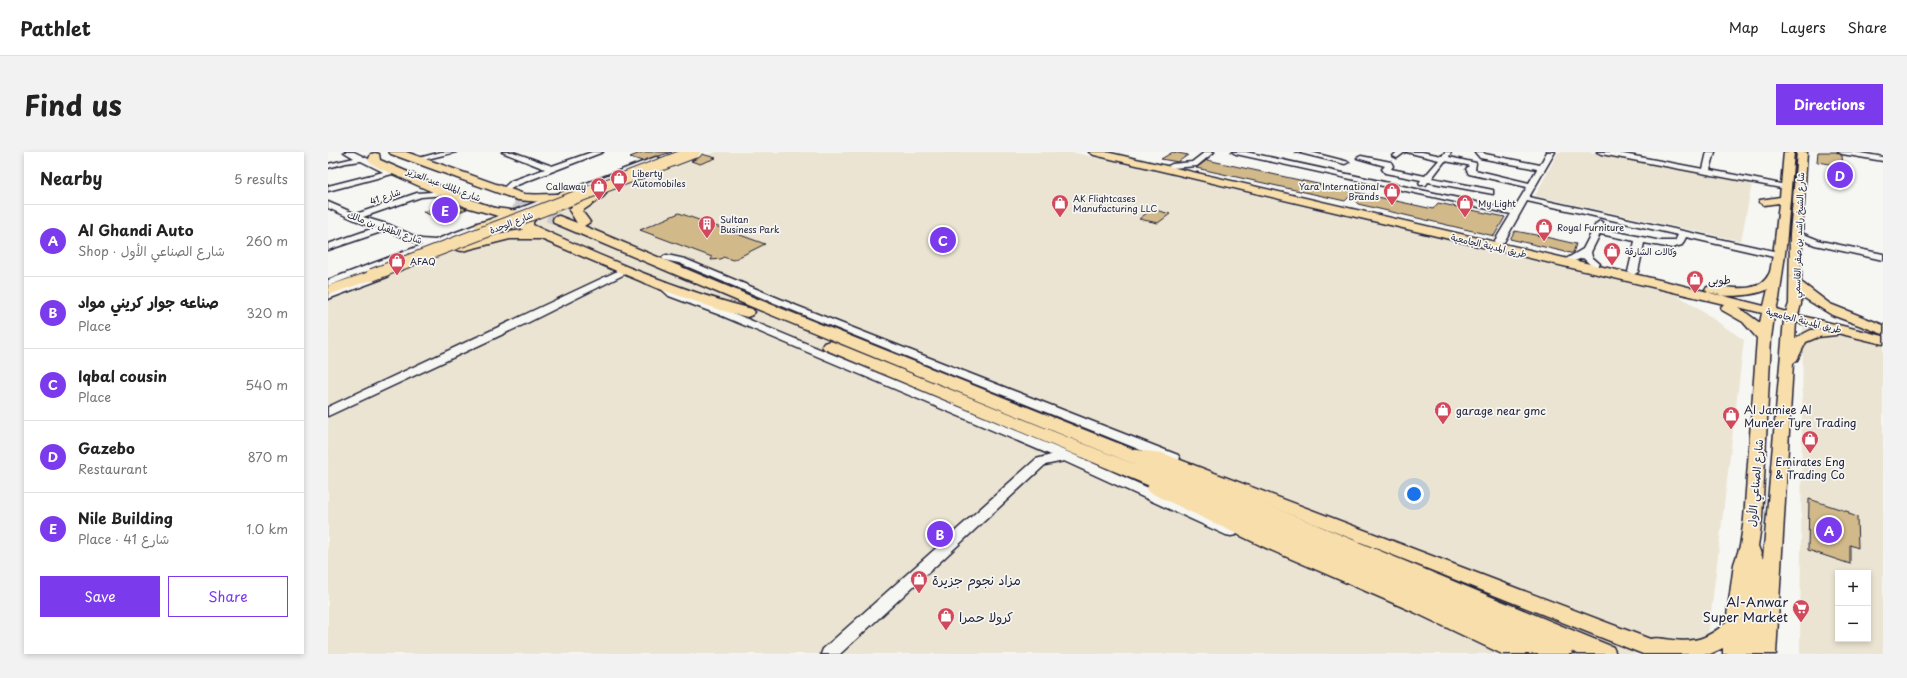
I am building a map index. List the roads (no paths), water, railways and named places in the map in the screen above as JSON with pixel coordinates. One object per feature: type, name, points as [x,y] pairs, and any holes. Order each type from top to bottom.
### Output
[{"type":"highway","points":[[395,152],[437,161],[504,191],[529,215],[626,270],[662,285],[724,307],[747,312]]},
{"type":"highway","name":"شارع الوحدة","points":[[328,291],[370,273],[685,152]]},
{"type":"highway","name":"شارع الوحدة","points":[[328,287],[370,273],[694,152]]},
{"type":"highway","points":[[365,154],[374,161],[407,177],[489,212],[567,216],[583,222],[750,293],[795,318]]},
{"type":"highway","name":"شارع الملك عبد العزيز","points":[[365,154],[529,215]]},
{"type":"highway","points":[[529,215],[567,194]]},
{"type":"highway","points":[[462,247],[510,234],[524,233],[529,215],[542,198],[567,194]]},
{"type":"highway","points":[[482,226],[529,215],[596,195]]},
{"type":"highway","points":[[583,222],[576,214],[576,210],[580,205],[596,195]]},
{"type":"highway","points":[[482,226],[491,217],[489,212]]},
{"type":"highway","points":[[529,215],[747,312],[1127,461],[1603,654]]},
{"type":"highway","points":[[529,215],[795,318],[1127,461],[1560,654]]},
{"type":"main road","name":"طريق المدينة الجامعية","points":[[1094,152],[1668,286],[1770,308]]},
{"type":"main road","name":"طريق المدينة الجامعية","points":[[1113,152],[1172,166],[1194,168],[1571,259],[1696,286],[1876,338]]},
{"type":"main road","name":"شارع الشيخ راشد بن صقر القاسمي","points":[[1770,308],[1774,299],[1774,276],[1785,199],[1789,152]]},
{"type":"main road","name":"شارع الشيخ راشد بن صقر القاسمي","points":[[1792,314],[1796,284],[1796,239],[1802,152]]},
{"type":"main road","points":[[1764,202],[1785,199]]},
{"type":"main road","points":[[1696,286],[1728,291],[1750,291],[1761,288],[1774,276]]},
{"type":"main road","points":[[1796,284],[1808,297],[1823,307],[1883,331]]},
{"type":"main road","points":[[1668,286],[1736,311],[1752,322],[1764,338]]},
{"type":"main road","name":"شارع الصناعي الأول","points":[[1733,654],[1743,564],[1749,546],[1756,480],[1764,338],[1770,308]]},
{"type":"main road","name":"طريق المدينة الجامعية","points":[[1792,314],[1883,331]]},
{"type":"main road","name":"شارع الصناعي الأول","points":[[1766,654],[1792,314]]},
{"type":"main road","points":[[1787,366],[1798,342],[1810,334],[1835,332],[1876,338]]},
{"type":"main road","points":[[1127,461],[1156,457],[1311,515],[1666,654]]},
{"type":"main road","points":[[1127,461],[1145,483],[1270,542],[1421,607],[1522,654]]},
{"type":"main road","points":[[1749,546],[1756,565],[1750,654]]},
{"type":"main road","points":[[1640,643],[1680,650],[1697,650],[1714,645],[1736,627]]},
{"type":"street","name":"شارع الملك عبد العزيز","points":[[405,152],[437,161]]},
{"type":"street","points":[[423,158],[437,161],[452,152]]},
{"type":"street","points":[[504,191],[514,183],[599,152]]},
{"type":"street","points":[[567,194],[677,152]]},
{"type":"street","points":[[596,195],[700,152]]},
{"type":"street","points":[[1194,168],[1210,152]]},
{"type":"street","points":[[1236,152],[1283,159],[1416,191],[1517,213]]},
{"type":"street","points":[[1300,152],[1346,162]]},
{"type":"street","points":[[1410,152],[1446,155],[1472,165],[1473,166],[1470,170],[1474,172],[1532,186]]},
{"type":"street","points":[[1479,152],[1483,156],[1542,168]]},
{"type":"street","points":[[1499,242],[1551,152]]},
{"type":"street","points":[[1601,152],[1633,155],[1706,172],[1786,187]]},
{"type":"street","points":[[1706,172],[1711,152]]},
{"type":"street","points":[[1842,152],[1883,159]]},
{"type":"street","points":[[516,153],[552,169]]},
{"type":"street","points":[[328,166],[365,154]]},
{"type":"street","name":"شارع الملك عبد العزيز","points":[[365,154],[383,169],[407,177]]},
{"type":"street","points":[[1416,191],[1446,155]]},
{"type":"street","points":[[1361,158],[1388,164],[1389,166],[1386,169],[1388,171],[1490,192]]},
{"type":"street","points":[[372,176],[383,169]]},
{"type":"street","points":[[328,189],[372,176],[392,173]]},
{"type":"street","name":"شارع 41","points":[[420,195],[430,187]]},
{"type":"street","name":"شارع 41","points":[[355,217],[420,195],[443,193]]},
{"type":"street","points":[[1525,198],[1778,254]]},
{"type":"street","name":"شارع الطفيل بن مالك","points":[[328,205],[369,223],[387,227],[420,242],[442,240]]},
{"type":"street","points":[[328,216],[342,211]]},
{"type":"street","points":[[328,296],[462,247],[529,215]]},
{"type":"street","points":[[1571,259],[1580,257],[1587,253],[1603,216]]},
{"type":"street","points":[[367,233],[374,227],[369,223]]},
{"type":"street","points":[[328,284],[482,226]]},
{"type":"street","points":[[328,247],[387,227]]},
{"type":"street","points":[[1597,231],[1661,244],[1679,243],[1683,233]]},
{"type":"street","points":[[1633,272],[1640,239]]},
{"type":"street","points":[[1796,239],[1883,257]]},
{"type":"street","points":[[1587,253],[1588,258],[1595,264]]},
{"type":"street","points":[[667,258],[682,261],[833,324],[1272,496],[1311,515]]},
{"type":"street","points":[[328,412],[525,320],[626,270]]},
{"type":"street","points":[[662,285],[673,294],[730,316],[1065,456],[1242,535],[1263,542],[1270,542]]},
{"type":"street","points":[[1039,446],[1042,453],[1041,462]]},
{"type":"street","points":[[829,654],[1041,462],[1065,456]]},
{"type":"tunnel","points":[[514,203],[559,220]]},
{"type":"place","name":"Gazebo","points":[[1840,175]]},
{"type":"place","name":"Liberty Automobiles","points":[[619,193]]},
{"type":"place","name":"Callaway","points":[[599,201]]},
{"type":"place","name":"Yara International Brands","points":[[1392,206]]},
{"type":"place","name":"Nile Building","points":[[445,210]]},
{"type":"place","name":"AK Flightcases Manufacturing LLC","points":[[1060,218]]},
{"type":"place","name":"My Light","points":[[1465,218]]},
{"type":"place","name":"Sultan Business Park","points":[[707,239]]},
{"type":"place","name":"Iqbal cousin","points":[[943,240]]},
{"type":"place","name":"Royal Furniture","points":[[1544,242]]},
{"type":"place","name":"وكالات الشارقة","points":[[1612,266]]},
{"type":"place","name":"AFAQ","points":[[397,276]]},
{"type":"place","name":"طوبى","points":[[1695,294]]},
{"type":"place","name":"garage near gmc","points":[[1443,425]]},
{"type":"place","name":"Al Jamiee Al Muneer Tyre Trading","points":[[1731,430]]},
{"type":"place","name":"Emirates Eng & Trading Co","points":[[1810,454]]},
{"type":"place","name":"Al Ghandi Auto","points":[[1829,530]]},
{"type":"place","name":"صناعه جوار كريني مواد","points":[[940,534]]},
{"type":"place","name":"مزاد نجوم جزيرة","points":[[919,594]]},
{"type":"place","name":"Al-Anwar Super Market","points":[[1801,623]]},
{"type":"place","name":"كرولا حمرا","points":[[946,631]]}]
